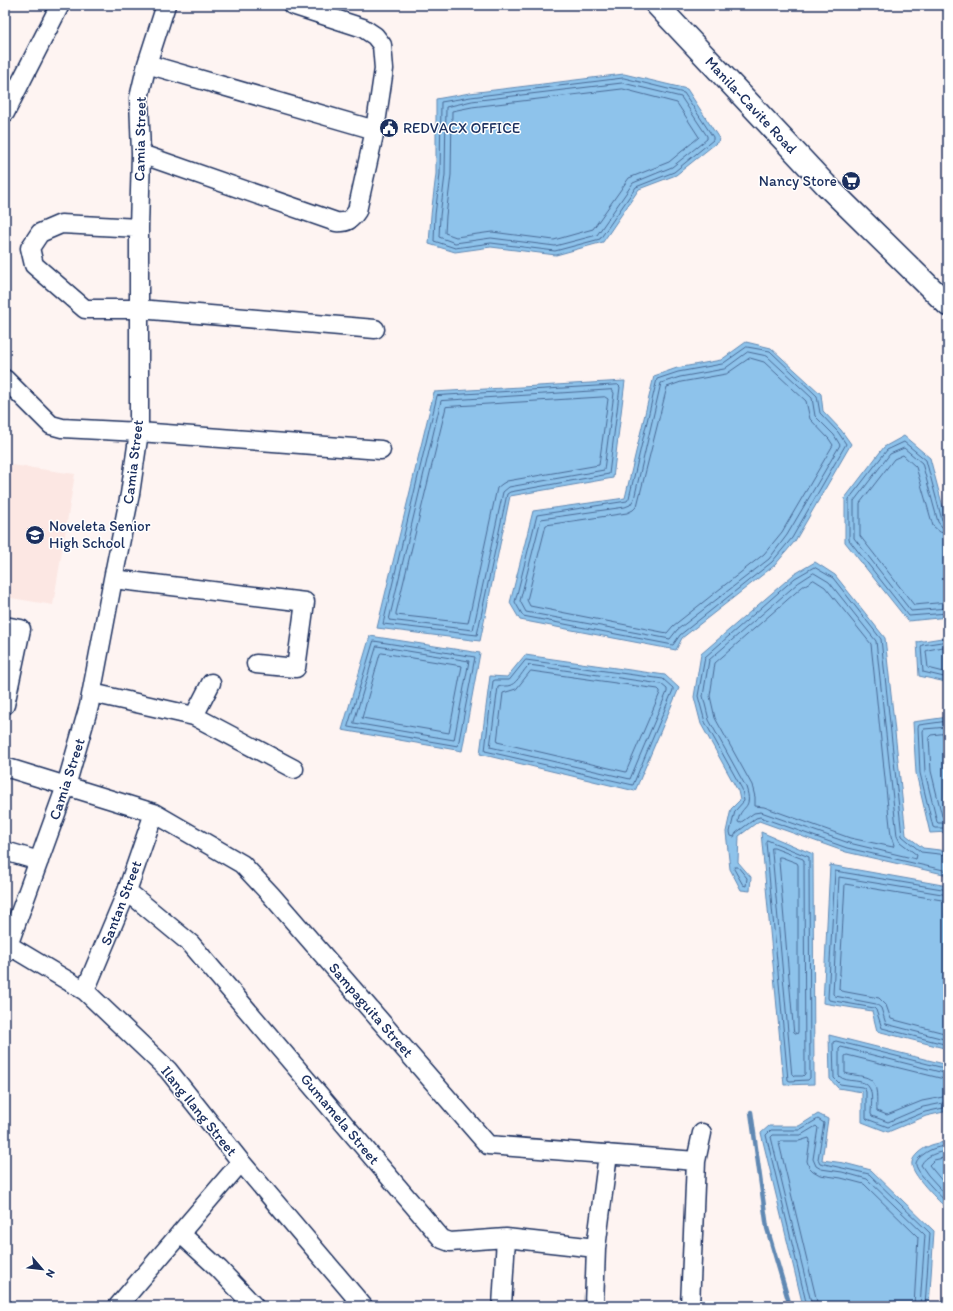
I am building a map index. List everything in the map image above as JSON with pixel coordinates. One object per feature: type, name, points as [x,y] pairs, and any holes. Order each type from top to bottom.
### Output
[{"type":"main road","name":"Manila-Cavite Road","points":[[657,5],[826,185],[948,305]]},
{"type":"street","points":[[5,113],[60,5]]},
{"type":"street","name":"Camia Street","points":[[7,950],[66,786],[92,693],[130,494],[139,432],[139,228],[141,154],[139,98],[147,64],[166,5]]},
{"type":"street","points":[[141,154],[336,222],[344,222],[352,219],[356,211],[375,130],[384,69],[382,45],[375,36],[364,28],[292,5]]},
{"type":"street","points":[[147,64],[375,130]]},
{"type":"street","points":[[139,228],[61,224],[40,233],[30,248],[34,265],[85,310],[139,309],[376,329]]},
{"type":"street","points":[[5,380],[51,425],[62,428],[139,432],[381,450]]},
{"type":"street","points":[[113,579],[305,602],[296,668],[256,664]]},
{"type":"street","points":[[5,626],[21,629],[5,705]]},
{"type":"street","points":[[194,716],[211,683]]},
{"type":"street","points":[[92,693],[194,716],[294,769]]},
{"type":"street","name":"Sampaguita Street","points":[[5,767],[154,813],[242,864],[277,901],[488,1145],[696,1161]]},
{"type":"street","name":"Santan Street","points":[[85,991],[127,890],[154,813]]},
{"type":"street","points":[[5,850],[39,861]]},
{"type":"street","name":"Gumamela Street","points":[[127,890],[191,944],[442,1239],[450,1242],[506,1238],[596,1248]]},
{"type":"street","name":"Ilang Ilang Street","points":[[7,950],[85,991],[168,1070],[241,1162],[364,1306]]},
{"type":"street","points":[[690,1306],[696,1161],[702,1133]]},
{"type":"street","points":[[594,1306],[596,1248],[608,1154]]},
{"type":"street","points":[[118,1306],[241,1162]]},
{"type":"street","points":[[180,1233],[219,1269],[254,1306]]},
{"type":"street","points":[[502,1306],[506,1238]]},
{"type":"shaded area","name":"Noveleta Senior High School","points":[[5,464],[75,474],[53,605],[5,597]]},
{"type":"water","points":[[624,74],[687,89],[720,140],[676,175],[639,189],[603,242],[556,255],[491,247],[455,252],[429,244],[436,174],[436,99],[470,93]]},
{"type":"water","points":[[746,342],[771,348],[821,394],[823,411],[841,430],[851,444],[795,541],[775,565],[682,638],[676,650],[520,620],[510,603],[533,511],[625,498],[654,376],[677,368],[721,360]]},
{"type":"water","points":[[625,381],[613,478],[510,496],[480,641],[377,628],[434,392]]},
{"type":"water","points":[[904,436],[930,458],[948,526],[948,617],[908,621],[845,542],[845,498],[884,447]]},
{"type":"water","points":[[815,562],[835,575],[885,638],[906,835],[923,848],[948,851],[948,875],[846,852],[759,821],[739,836],[738,862],[751,877],[750,891],[741,890],[730,869],[726,832],[731,809],[740,800],[738,791],[701,724],[694,697],[701,654],[793,575]]},
{"type":"water","points":[[370,636],[480,653],[462,751],[342,730]]},
{"type":"water","points":[[948,637],[948,691],[946,682],[919,676],[917,642]]},
{"type":"water","points":[[525,655],[665,675],[679,688],[635,791],[480,754],[490,676],[507,677]]},
{"type":"water","points":[[948,717],[948,832],[930,833],[916,773],[913,722]]},
{"type":"water","points":[[761,832],[813,854],[814,1084],[784,1085]]},
{"type":"water","points":[[830,865],[948,886],[948,1049],[877,1031],[872,1011],[823,1003]]},
{"type":"water","points":[[829,1035],[948,1065],[948,1111],[926,1116],[888,1132],[862,1122],[862,1092],[838,1088],[830,1079]]},
{"type":"water","points":[[818,1114],[828,1119],[822,1160],[844,1163],[871,1170],[934,1231],[929,1306],[803,1306],[761,1133],[769,1126],[799,1126]]},
{"type":"water","points":[[948,1142],[948,1210],[920,1180],[912,1167],[912,1162],[916,1155],[923,1149],[931,1145]]},
{"type":"waterway","points":[[751,1112],[767,1228],[790,1306]]},
{"type":"place","name":"REDVACX OFFICE","points":[[389,128]]},
{"type":"place","name":"Nancy Store","points":[[851,181]]},
{"type":"place","name":"Noveleta Senior High School","points":[[35,535]]}]
